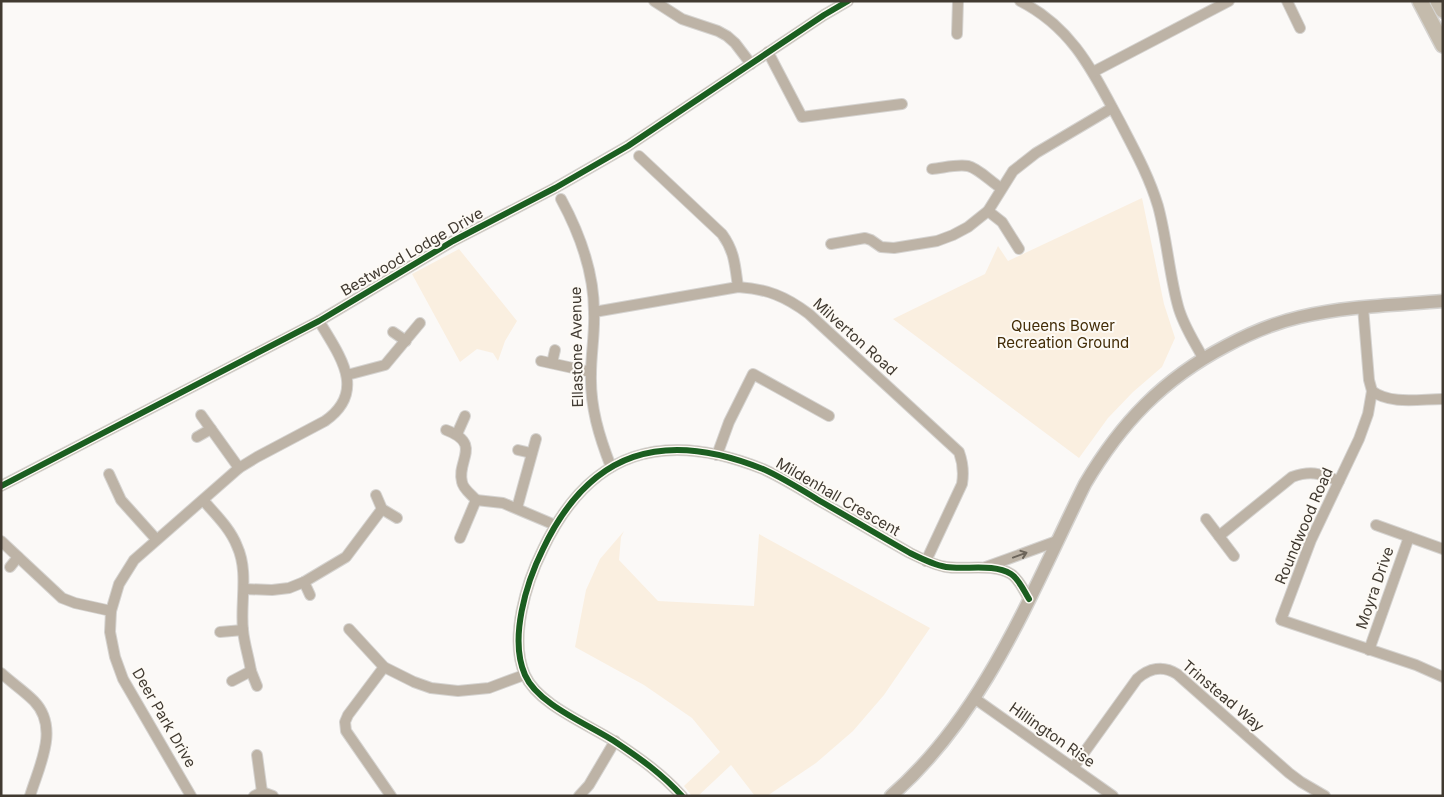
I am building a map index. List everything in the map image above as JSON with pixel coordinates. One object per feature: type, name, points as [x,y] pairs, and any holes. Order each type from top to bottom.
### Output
[{"type":"main road","points":[[1420,1],[1443,45]]},
{"type":"main road","points":[[1438,1],[1443,10]]},
{"type":"street","points":[[654,1],[682,19],[727,36],[735,43],[751,64]]},
{"type":"street","name":"Bestwood Lodge Drive","points":[[1,486],[319,321],[453,241],[555,188],[628,146],[830,11],[848,1]]},
{"type":"street","points":[[957,34],[958,1]]},
{"type":"street","points":[[1093,72],[1229,1]]},
{"type":"street","points":[[1287,1],[1300,28]]},
{"type":"street","points":[[1023,2],[1043,15],[1062,31],[1080,51],[1142,163],[1162,226],[1178,308],[1203,358]]},
{"type":"street","points":[[768,52],[802,117],[902,104]]},
{"type":"street","points":[[830,244],[865,238],[882,247],[894,248],[937,241],[968,227],[988,210],[1013,171],[1036,153],[1112,108]]},
{"type":"street","points":[[638,156],[722,234],[734,256],[738,287]]},
{"type":"street","points":[[932,169],[968,166],[978,170],[989,181],[1001,188]]},
{"type":"street","name":"Ellastone Avenue","points":[[561,200],[576,228],[589,273],[594,312],[590,372],[591,395],[599,436],[611,466]]},
{"type":"street","points":[[988,210],[1002,222],[1019,249]]},
{"type":"street","name":"Milverton Road","points":[[594,312],[738,287],[757,288],[792,301],[809,314],[959,452],[963,462],[964,475],[962,484],[926,561]]},
{"type":"street","points":[[891,796],[936,750],[974,698],[996,663],[1085,484],[1099,460],[1116,436],[1161,389],[1203,358],[1249,334],[1268,327],[1332,311],[1443,301]]},
{"type":"street","name":"Roundwood Road","points":[[1364,307],[1368,380],[1372,391],[1368,414],[1359,439],[1311,540],[1281,620],[1416,665],[1443,677]]},
{"type":"street","name":"Deer Park Drive","points":[[191,796],[123,679],[115,657],[110,632],[111,611],[119,584],[134,560],[156,539],[239,468],[324,421],[342,405],[348,384],[347,375],[341,358],[319,321]]},
{"type":"street","points":[[347,375],[384,365],[420,324]]},
{"type":"street","points":[[393,332],[406,340]]},
{"type":"street","points":[[552,363],[555,350]]},
{"type":"street","points":[[541,360],[590,372]]},
{"type":"street","points":[[717,455],[729,422],[754,374],[829,416]]},
{"type":"street","points":[[1372,391],[1380,397],[1391,400],[1443,399]]},
{"type":"street","points":[[201,415],[239,468]]},
{"type":"street","points":[[457,434],[464,416]]},
{"type":"street","points":[[197,437],[211,429]]},
{"type":"street","points":[[446,430],[457,434],[462,441],[466,456],[461,474],[462,483],[476,500],[503,503],[555,525]]},
{"type":"street","points":[[517,508],[536,439]]},
{"type":"street","points":[[518,450],[531,453]]},
{"type":"street","name":"Mildenhall Crescent","points":[[682,796],[653,767],[615,741],[544,699],[532,688],[524,675],[519,654],[522,612],[527,588],[535,565],[555,525],[582,490],[594,478],[611,466],[646,453],[662,450],[682,450],[717,455],[749,464],[781,478],[910,554],[926,561],[944,566],[1002,570],[1010,573],[1029,599]]},
{"type":"street","points":[[1219,536],[1292,477],[1305,472],[1319,474],[1339,481]]},
{"type":"street","points":[[109,474],[121,500],[156,539]]},
{"type":"street","points":[[376,495],[382,509],[397,518]]},
{"type":"street","points":[[202,500],[229,531],[238,547],[244,589],[242,630],[251,671],[257,686]]},
{"type":"street","points":[[460,538],[476,500]]},
{"type":"street","points":[[244,589],[272,590],[289,588],[304,582],[346,557],[382,509]]},
{"type":"street","points":[[1206,519],[1234,556]]},
{"type":"street","name":"Moyra Drive","points":[[1376,525],[1443,549]]},
{"type":"street","name":"Moyra Drive","points":[[1370,650],[1409,536]]},
{"type":"street","points":[[1,541],[62,598],[111,611]]},
{"type":"street","name":"Mildenhall Crescent","points":[[983,568],[1057,541]]},
{"type":"street","points":[[10,567],[18,557]]},
{"type":"street","points":[[304,582],[310,594]]},
{"type":"street","points":[[349,629],[384,667],[430,688],[458,692],[488,688],[524,675]]},
{"type":"street","points":[[220,632],[242,630]]},
{"type":"street","points":[[384,667],[348,715],[345,722],[346,730],[391,796]]},
{"type":"street","name":"Trinstead Way","points":[[1073,768],[1137,679],[1150,670],[1165,669],[1177,674],[1300,782],[1325,796]]},
{"type":"street","points":[[232,681],[251,671]]},
{"type":"street","points":[[1,673],[35,702],[42,712],[47,725],[47,742],[30,796]]},
{"type":"street","name":"Hillington Rise","points":[[974,698],[1113,796]]},
{"type":"street","points":[[579,796],[589,785],[615,741]]},
{"type":"street","points":[[257,755],[258,794],[273,796]]},
{"type":"green space","name":"Queens Bower Recreation Ground","points":[[1142,198],[1164,304],[1175,338],[1162,367],[1133,392],[1108,418],[1079,458],[893,319],[985,274],[998,246],[1008,261]]},
{"type":"green space","points":[[459,249],[517,321],[505,341],[498,361],[493,353],[477,349],[460,362],[412,274]]},
{"type":"green space","points":[[624,531],[621,537],[619,560],[658,601],[754,606],[759,534],[930,628],[884,695],[853,731],[816,763],[767,796],[755,796],[731,765],[698,796],[692,796],[684,786],[720,752],[692,718],[644,685],[575,647],[586,590],[600,559]]},
{"type":"cycle path","points":[[1,486],[319,321],[453,241],[555,188],[628,146],[824,15],[848,1]]},
{"type":"cycle path","points":[[682,796],[659,774],[634,755],[606,736],[566,714],[541,696],[525,675],[520,661],[519,628],[522,611],[531,578],[543,549],[562,515],[583,489],[607,470],[634,457],[662,451],[693,451],[727,457],[778,476],[928,562],[954,568],[996,569],[1011,574],[1019,582],[1029,599]]}]
